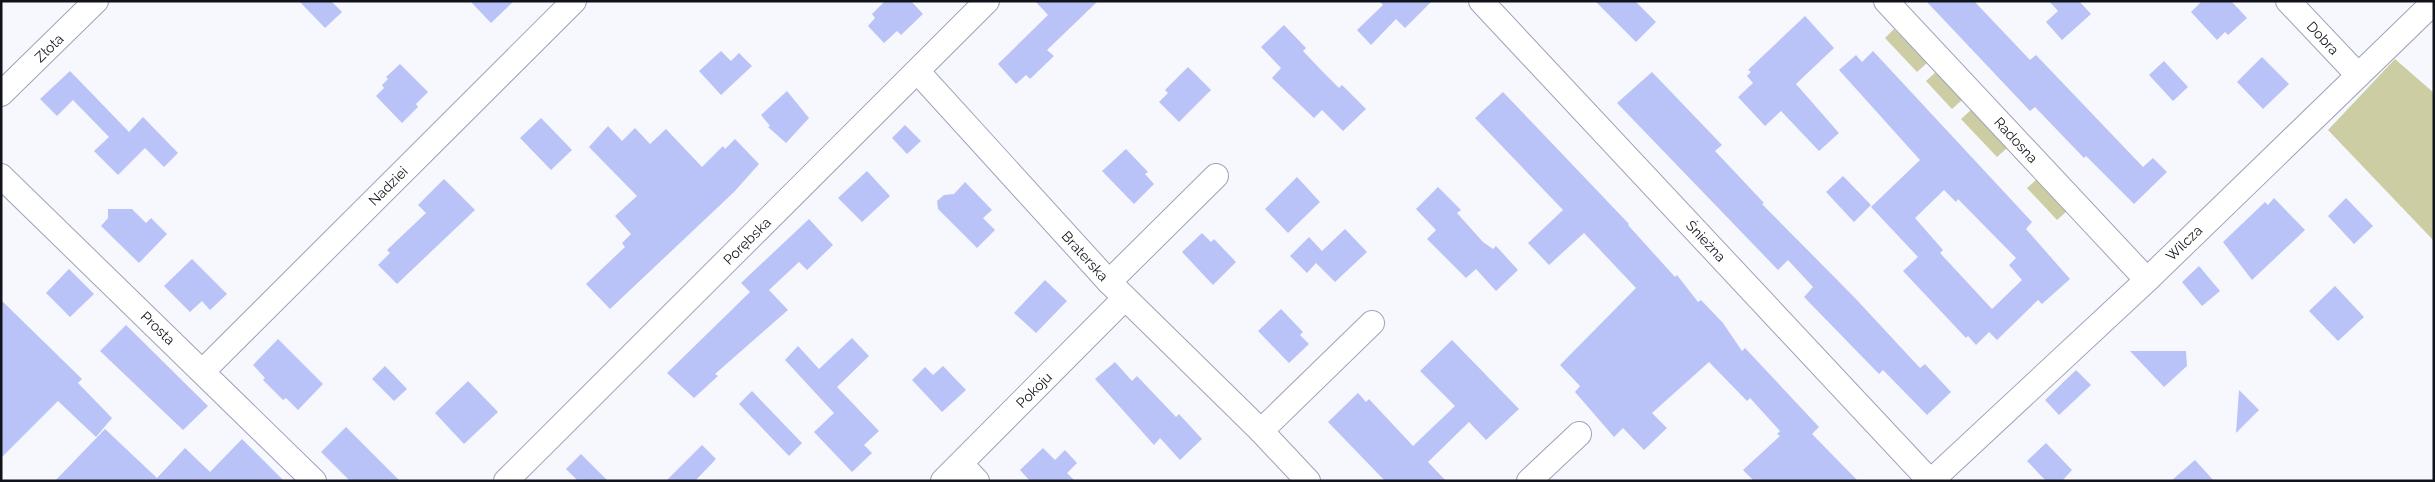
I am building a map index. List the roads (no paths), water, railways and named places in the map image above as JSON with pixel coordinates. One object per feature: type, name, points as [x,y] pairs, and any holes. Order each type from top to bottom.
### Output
[{"type":"street","name":"Złota","points":[[1,94],[96,1]]},
{"type":"street","name":"Nadziei","points":[[203,371],[574,1]]},
{"type":"street","name":"Śnieżna","points":[[1481,1],[1931,481]]},
{"type":"street","name":"Radosna","points":[[1886,1],[2147,280]]},
{"type":"street","name":"Dobra","points":[[2288,1],[2358,75]]},
{"type":"street","name":"Porębska","points":[[506,481],[918,72],[986,2]]},
{"type":"street","name":"Wilcza","points":[[1931,481],[2147,280],[2434,2]]},
{"type":"street","name":"Braterska","points":[[918,72],[1117,290],[1261,431],[1308,481]]},
{"type":"street","name":"Prosta","points":[[1,176],[314,481]]},
{"type":"street","name":"Pokoju","points":[[943,481],[969,472],[1117,290],[1216,176]]},
{"type":"street","points":[[1261,431],[1372,323]]},
{"type":"street","points":[[1529,481],[1580,434]]}]
